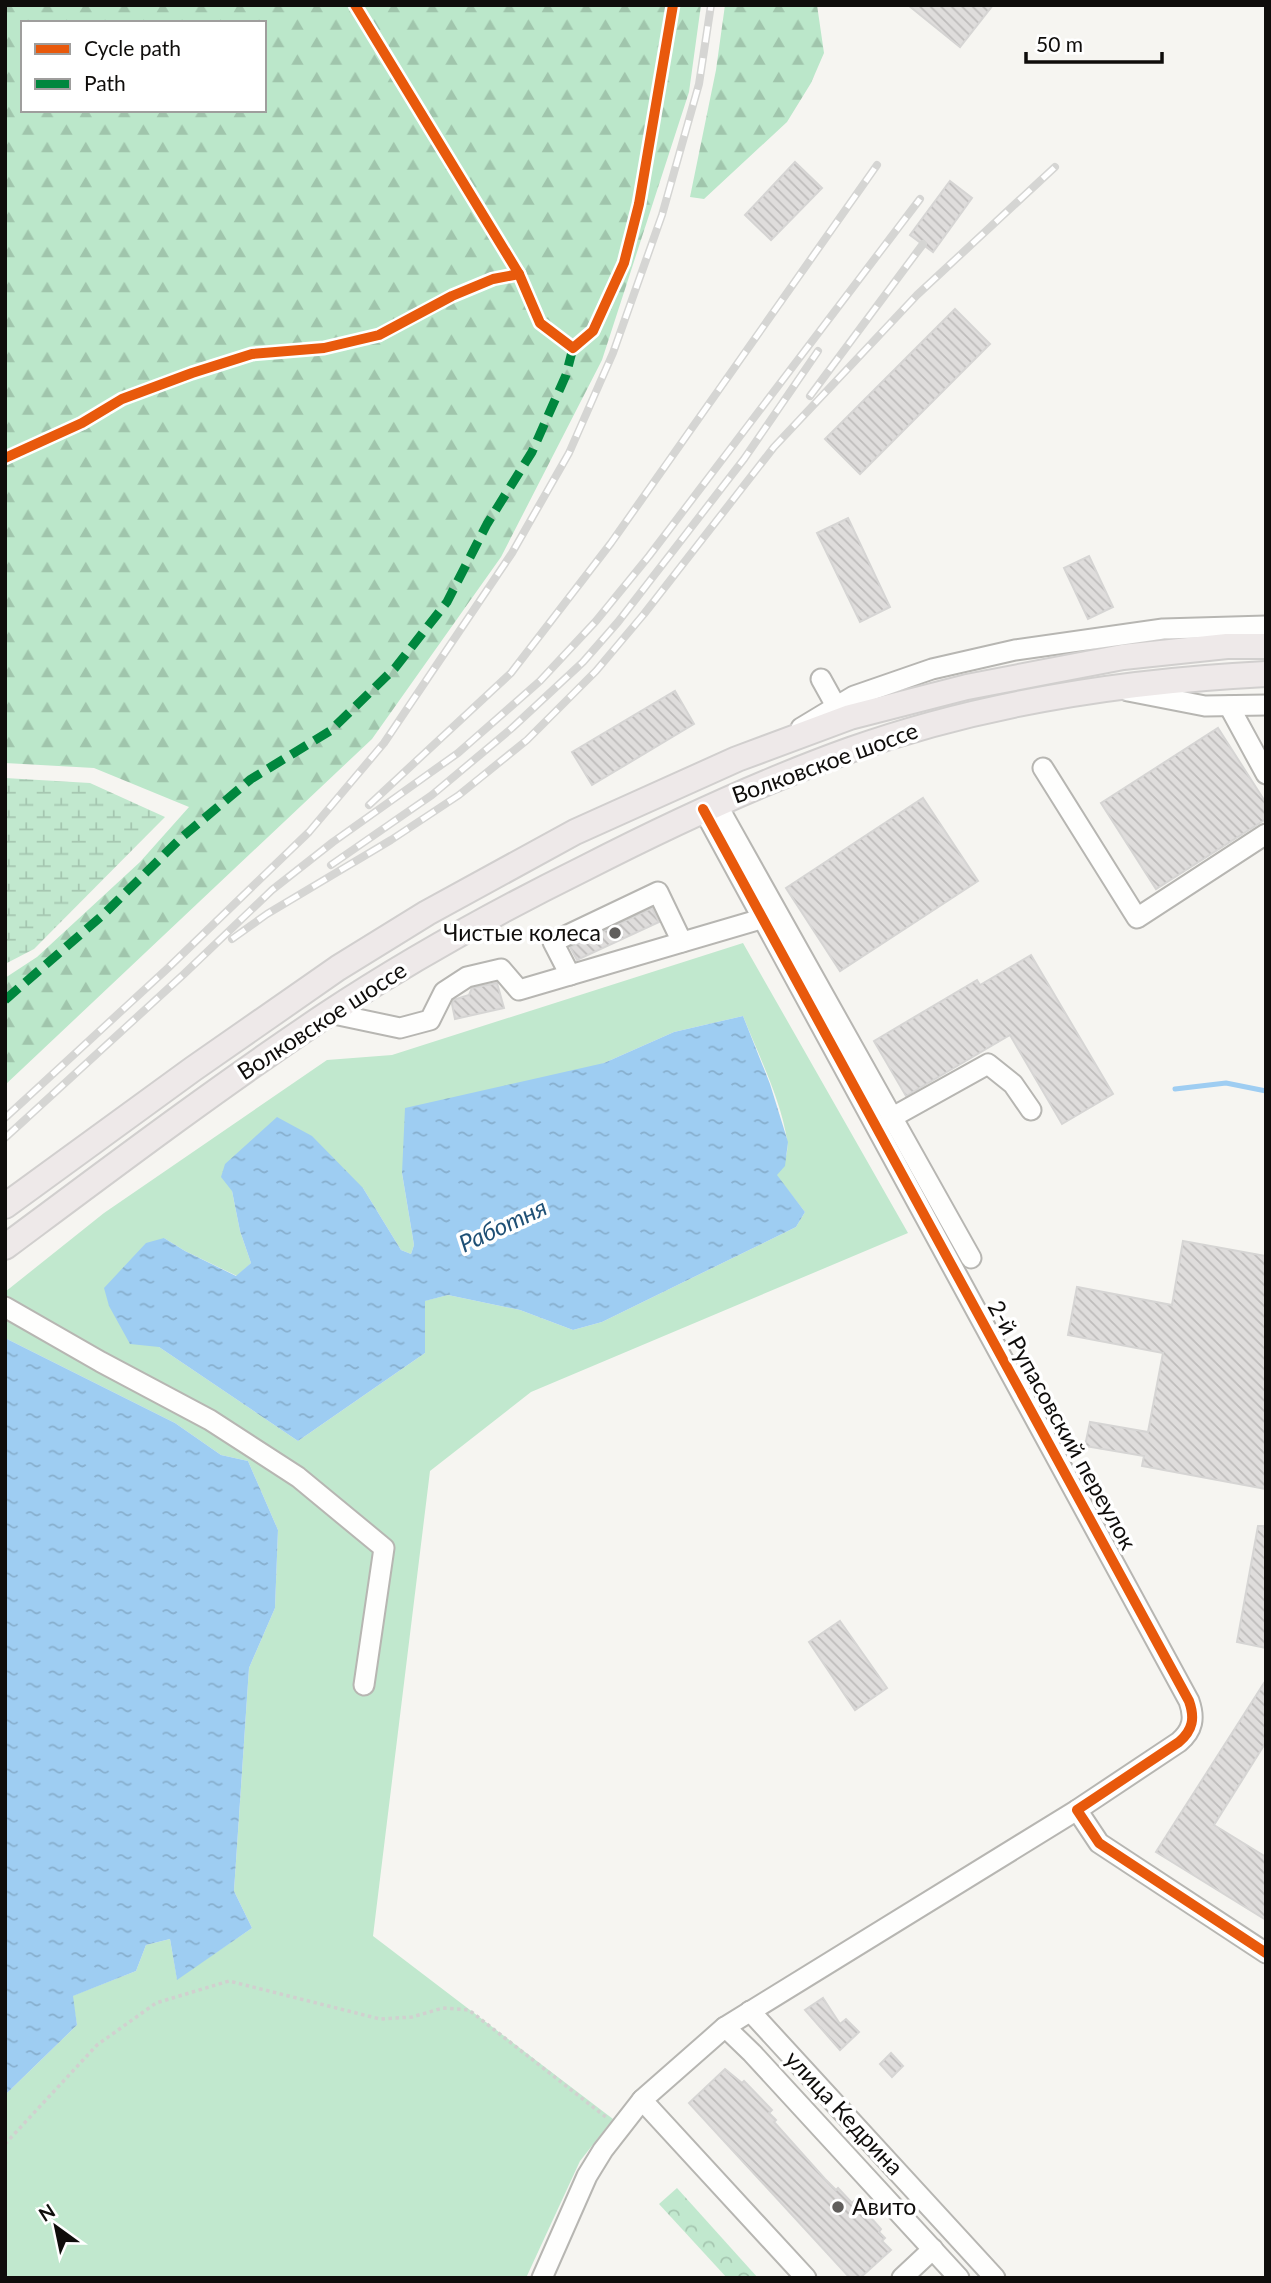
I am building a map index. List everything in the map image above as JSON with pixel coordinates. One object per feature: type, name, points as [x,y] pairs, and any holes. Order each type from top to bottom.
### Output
[{"type":"main road","name":"Волковское шоссе","points":[[5,1206],[316,983],[427,913],[575,832],[737,759],[779,743],[839,712],[1123,657],[1227,646],[1266,646]]},
{"type":"main road","name":"Волковское шоссе","points":[[5,1247],[243,1072],[329,1013],[503,909],[709,806],[852,749],[937,724],[1017,705],[1171,680],[1266,674]]},
{"type":"street","points":[[821,679],[839,712],[854,696],[932,669],[1015,650],[1163,629],[1266,626]]},
{"type":"street","points":[[1110,688],[1205,706],[1266,705]]},
{"type":"street","points":[[1229,706],[1266,774]]},
{"type":"street","points":[[1043,768],[1137,918],[1266,834]]},
{"type":"street","points":[[709,806],[971,1258]]},
{"type":"street","name":"2-й Рупасовский переулок","points":[[542,2278],[587,2176],[603,2150],[642,2100],[725,2027],[1077,1810],[1180,1742],[1189,1733],[1193,1722],[1189,1701],[761,919],[709,806]]},
{"type":"street","points":[[570,975],[554,942],[658,892],[682,942]]},
{"type":"street","points":[[329,1013],[400,1028],[430,1020],[444,992],[467,977],[501,969],[519,990],[761,919]]},
{"type":"street","points":[[891,1118],[988,1064],[1013,1084],[1031,1110]]},
{"type":"street","points":[[5,1307],[221,1427],[298,1477],[384,1548],[364,1685]]},
{"type":"street","points":[[1077,1810],[1099,1843],[1266,1953]]},
{"type":"street","name":"улица Кедрина","points":[[750,2011],[995,2278]]},
{"type":"street","points":[[725,2027],[959,2278]]},
{"type":"street","points":[[642,2100],[806,2278]]},
{"type":"street","points":[[902,2278],[933,2249]]},
{"type":"path","points":[[355,5],[519,274],[540,323],[573,348],[593,331],[624,263],[639,204],[673,5]]},
{"type":"path","points":[[5,458],[82,423],[122,399],[192,373],[252,354],[324,348],[379,335],[452,296],[493,279],[519,274]]},
{"type":"path","points":[[5,2144],[97,2045],[156,2003],[229,1981],[380,2019],[412,2017],[443,2008],[469,2010],[620,2129]]},
{"type":"green space","points":[[5,5],[701,5],[689,92],[602,360],[501,557],[372,739],[5,1085],[5,978],[37,957],[140,862],[189,807],[94,768],[5,763]]},
{"type":"green space","points":[[725,5],[817,5],[824,53],[811,83],[787,122],[704,199],[690,197],[716,70]]},
{"type":"green space","points":[[5,778],[90,783],[165,817],[34,949],[5,964]]},
{"type":"green space","points":[[743,943],[908,1233],[531,1392],[430,1471],[373,1936],[613,2119],[580,2161],[526,2278],[5,2278],[5,2095],[77,2025],[72,1996],[136,1971],[146,1945],[170,1939],[177,1979],[252,1928],[234,1891],[249,1668],[275,1608],[278,1530],[248,1461],[221,1455],[175,1423],[5,1338],[5,1292],[104,1213],[327,1060],[392,1055]],"holes":[[[743,1016],[784,1125],[787,1150],[776,1175],[805,1212],[796,1227],[602,1322],[573,1330],[520,1310],[448,1295],[424,1301],[425,1353],[298,1441],[159,1347],[164,1238],[237,1276],[251,1263],[240,1231],[232,1191],[363,1188],[401,1250],[411,1254],[414,1245],[402,1173],[604,1063],[674,1032]]]},
{"type":"green space","points":[[677,2188],[758,2278],[727,2278],[659,2204]]},
{"type":"water","points":[[743,1016],[770,1084],[788,1142],[785,1166],[777,1175],[805,1212],[796,1227],[602,1322],[573,1330],[520,1310],[448,1295],[425,1301],[425,1353],[298,1441],[159,1347],[130,1344],[109,1306],[104,1288],[146,1243],[164,1238],[236,1276],[251,1263],[240,1231],[232,1191],[221,1177],[225,1164],[277,1117],[312,1136],[363,1188],[401,1250],[411,1254],[414,1245],[402,1173],[405,1108],[604,1063],[674,1032]]},
{"type":"water","points":[[5,1338],[175,1423],[221,1455],[248,1461],[278,1530],[275,1608],[249,1668],[234,1891],[252,1928],[177,1980],[170,1939],[146,1945],[136,1971],[73,1996],[77,2025],[5,2095]]},
{"type":"building","points":[[908,5],[993,5],[960,47]]},
{"type":"building","points":[[795,162],[822,188],[771,240],[745,215]]},
{"type":"building","points":[[950,181],[972,198],[933,252],[910,235]]},
{"type":"building","points":[[955,309],[990,344],[860,474],[825,439]]},
{"type":"building","points":[[848,518],[890,607],[860,622],[817,533]]},
{"type":"building","points":[[1089,556],[1113,607],[1088,619],[1064,568]]},
{"type":"building","points":[[675,691],[694,724],[592,785],[572,752]]},
{"type":"building","points":[[1218,728],[1266,803],[1266,819],[1156,889],[1101,803]]},
{"type":"building","points":[[923,798],[978,881],[840,971],[786,888]]},
{"type":"building","name":"Чистые колеса","points":[[652,908],[659,922],[577,960],[570,947]]},
{"type":"building","points":[[1031,955],[1113,1094],[1062,1124],[1010,1035],[906,1096],[874,1041],[977,980],[980,985]]},
{"type":"building","points":[[497,983],[504,1008],[455,1019],[453,1000],[469,995],[472,988]]},
{"type":"building","points":[[1183,1241],[1266,1256],[1266,1489],[1142,1466],[1144,1456],[1085,1446],[1090,1422],[1148,1432],[1163,1353],[1068,1335],[1077,1287],[1172,1305]]},
{"type":"building","points":[[1258,1526],[1266,1526],[1266,1648],[1237,1642]]},
{"type":"building","points":[[840,1621],[887,1688],[855,1710],[809,1642]]},
{"type":"building","points":[[1266,1680],[1266,1742],[1214,1825],[1266,1857],[1266,1920],[1156,1852]]},
{"type":"building","points":[[823,1998],[840,2024],[846,2019],[859,2032],[840,2050],[805,2010]]},
{"type":"building","points":[[891,2053],[903,2066],[892,2077],[880,2064]]},
{"type":"building","points":[[725,2069],[742,2083],[744,2081],[772,2110],[769,2113],[776,2120],[774,2122],[825,2179],[852,2203],[855,2200],[881,2229],[879,2232],[885,2238],[882,2241],[891,2250],[860,2278],[850,2278],[689,2103]]},
{"type":"waterway","name":"Работня","points":[[1175,1089],[1226,1083],[1266,1091]]},
{"type":"railway","points":[[5,1118],[168,968],[309,832],[384,743],[512,553],[569,453],[613,353],[662,215],[699,84],[711,5]]},
{"type":"railway","points":[[369,805],[511,673],[611,543],[877,165]]},
{"type":"railway","points":[[232,939],[267,914],[391,840],[459,795],[527,740],[596,671],[644,614],[774,447],[917,295],[1055,167]]},
{"type":"railway","points":[[5,1138],[272,890],[333,842],[458,753],[540,681],[596,621],[649,556],[920,199]]},
{"type":"railway","points":[[810,396],[923,244]]},
{"type":"railway","points":[[331,865],[432,795],[512,728],[583,662],[618,622],[744,459],[818,351]]},
{"type":"marked path","points":[[5,1000],[104,914],[181,838],[251,779],[330,731],[395,668],[447,602],[487,524],[532,452],[566,375],[573,348]]},
{"type":"cycle path","points":[[355,5],[519,274]]},
{"type":"cycle path","points":[[5,458],[82,423],[122,399],[192,373],[252,354],[324,348],[379,335],[452,296],[493,279],[519,274],[540,323],[573,348],[593,331],[624,263],[639,204],[673,5]]},
{"type":"cycle path","points":[[703,809],[1189,1701],[1191,1723],[1179,1742],[1077,1810],[1099,1843],[1266,1953]]},
{"type":"place","name":"Чистые колеса","points":[[615,933]]},
{"type":"place","name":"Авито","points":[[838,2207]]}]
